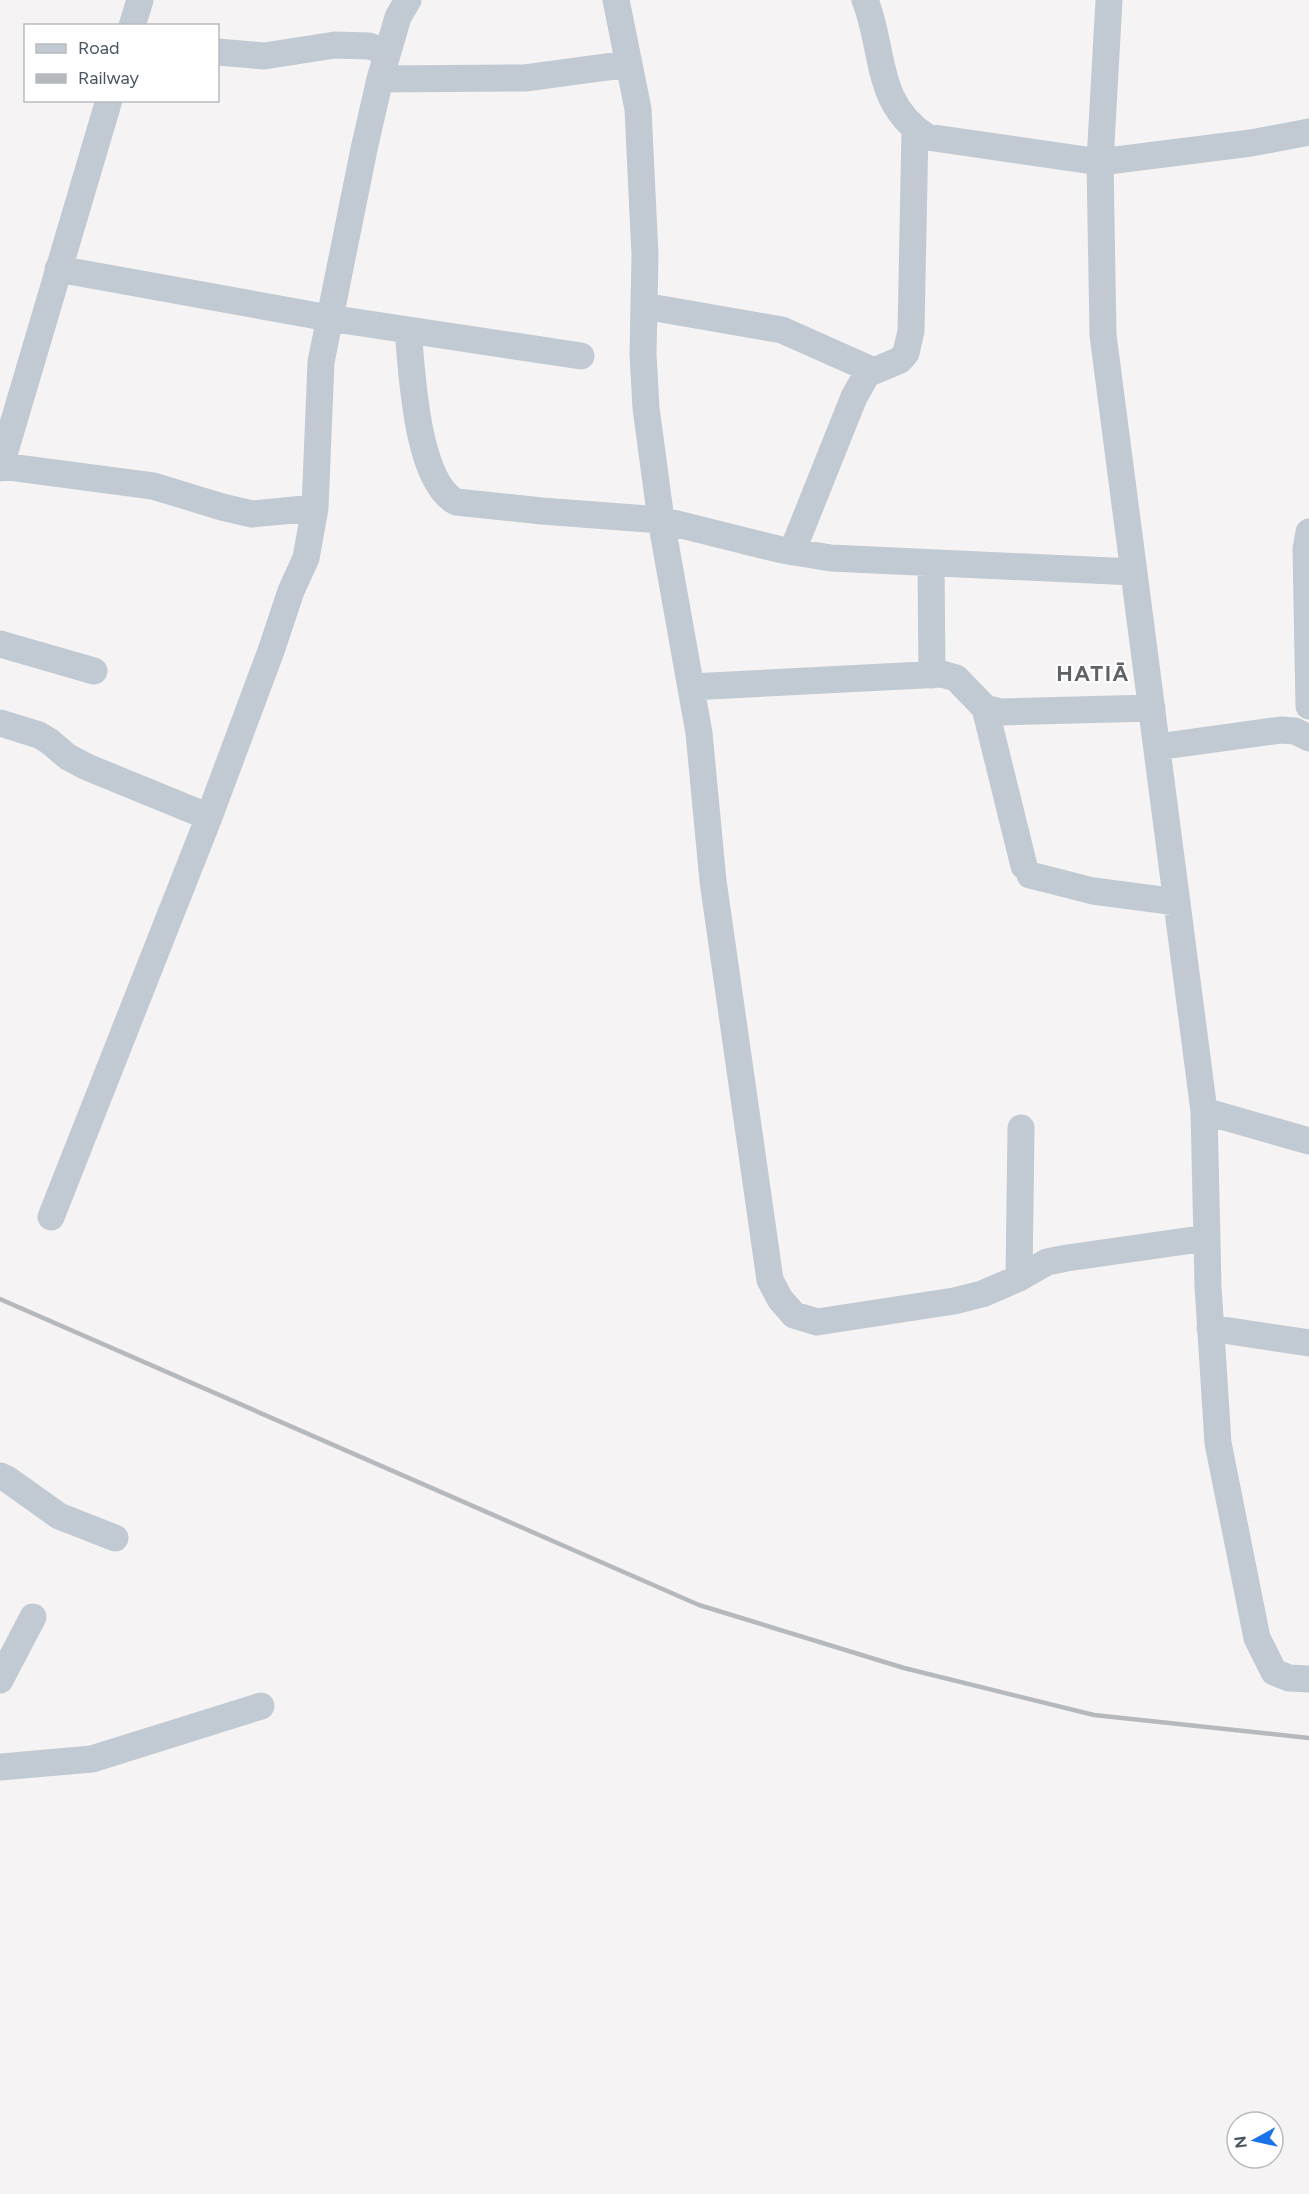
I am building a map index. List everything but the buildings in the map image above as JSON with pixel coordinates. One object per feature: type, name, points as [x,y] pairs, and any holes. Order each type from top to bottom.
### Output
[{"type":"street","points":[[132,24],[140,0]]},
{"type":"street","points":[[51,1217],[209,817],[291,591],[306,558],[315,507],[321,362],[329,318],[380,79],[398,17],[408,0]]},
{"type":"street","points":[[616,0],[638,109],[645,255],[643,354],[646,408],[661,520],[699,733],[713,881],[770,1280],[794,1315],[818,1322],[954,1301],[982,1294],[1019,1278],[1047,1262],[1206,1238]]},
{"type":"street","points":[[865,0],[889,94],[915,129],[927,136],[1101,162],[1241,144],[1309,132]]},
{"type":"street","points":[[1109,0],[1101,162],[1103,335],[1204,1111],[1206,1238],[1218,1443],[1257,1638],[1274,1672],[1289,1678],[1309,1679]]},
{"type":"street","points":[[219,52],[264,56],[335,45],[369,46],[387,52]]},
{"type":"street","points":[[380,79],[525,78],[629,64]]},
{"type":"street","points":[[108,102],[0,467],[153,486],[252,514],[315,507]]},
{"type":"street","points":[[792,552],[854,397],[867,374],[900,360],[906,353],[911,332],[915,129]]},
{"type":"street","points":[[58,269],[329,318],[581,356]]},
{"type":"street","points":[[644,306],[782,330],[874,371]]},
{"type":"street","points":[[408,330],[416,414],[423,442],[437,482],[447,497],[456,502],[661,520],[792,552],[831,558],[1133,572]]},
{"type":"street","points":[[1309,532],[1306,549],[1309,706]]},
{"type":"street","points":[[931,563],[932,675]]},
{"type":"street","points":[[0,644],[94,671]]},
{"type":"street","points":[[691,687],[942,674],[956,678],[985,708],[1027,870],[1093,891],[1177,902]]},
{"type":"street","points":[[985,708],[1000,712],[1018,712],[1152,708]]},
{"type":"street","points":[[0,723],[39,735],[68,757],[87,767],[209,817]]},
{"type":"street","points":[[1158,747],[1281,730],[1295,731],[1309,738]]},
{"type":"street","points":[[1204,1111],[1309,1141]]},
{"type":"street","points":[[1019,1278],[1021,1128]]},
{"type":"street","points":[[1210,1328],[1309,1342]]},
{"type":"street","points":[[0,1476],[59,1516],[115,1538]]},
{"type":"street","points":[[0,1680],[33,1617]]},
{"type":"street","points":[[0,1767],[92,1759],[261,1706]]},
{"type":"railway","points":[[0,1299],[699,1605],[904,1668],[1094,1715],[1309,1738]]},
{"type":"district","name":"HATIĀ","points":[[1093,673]]}]
